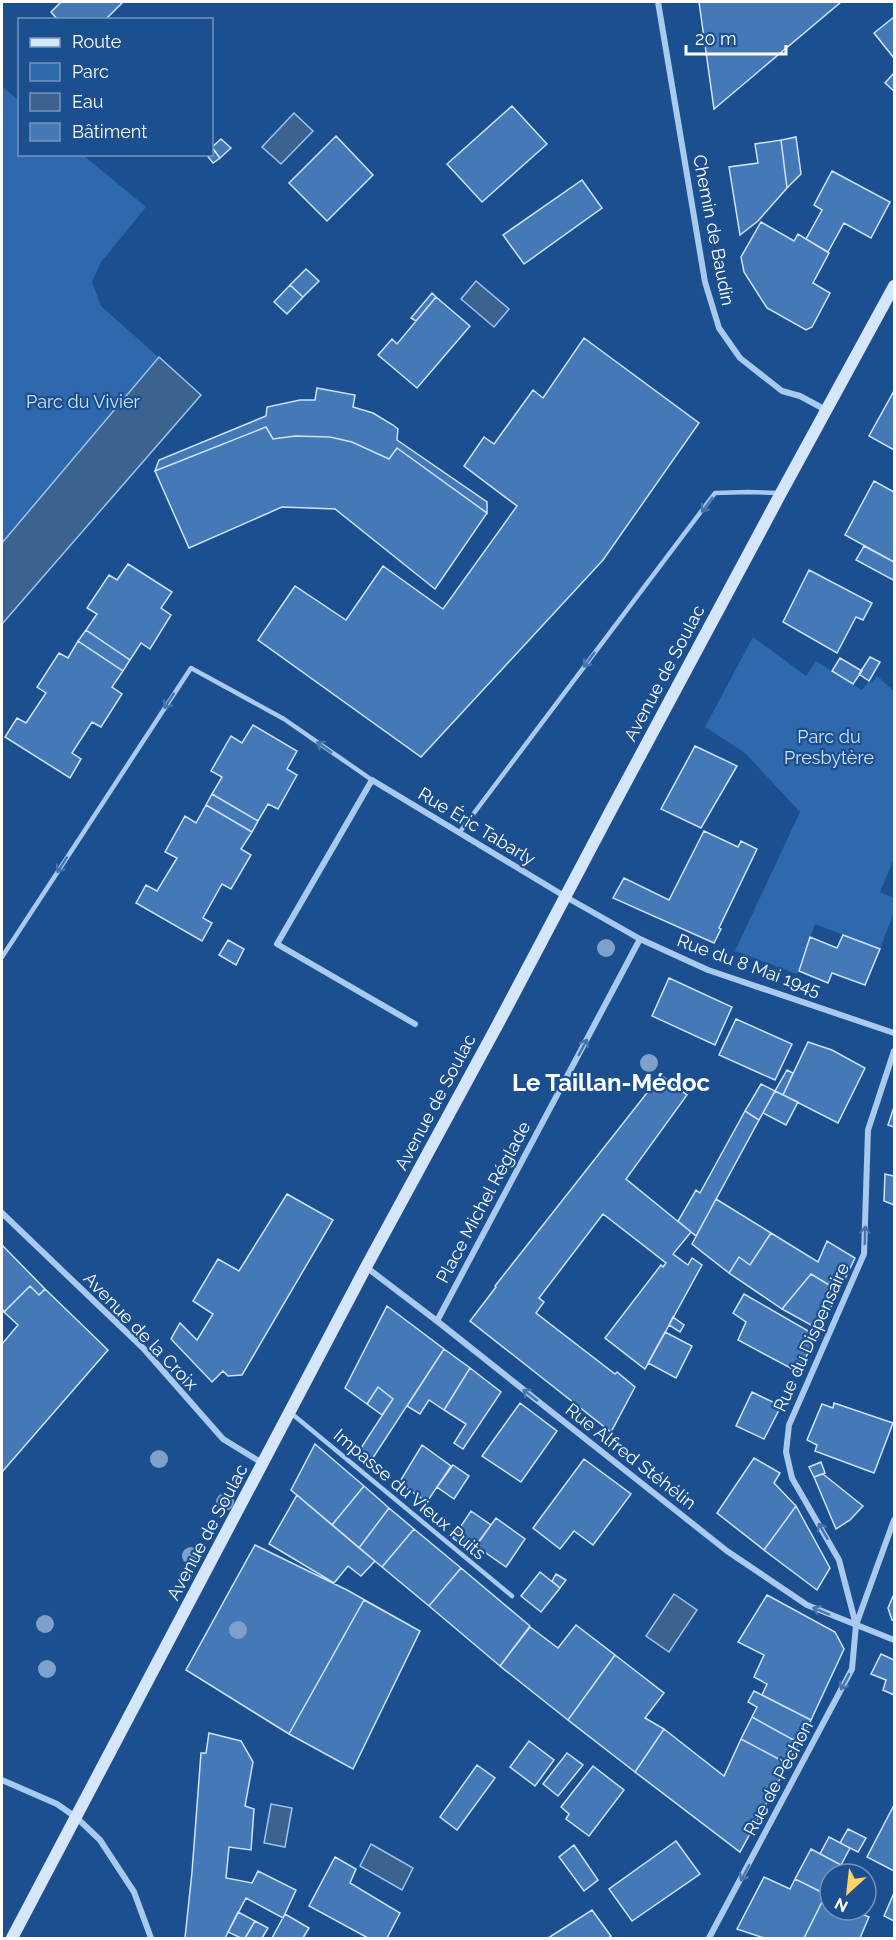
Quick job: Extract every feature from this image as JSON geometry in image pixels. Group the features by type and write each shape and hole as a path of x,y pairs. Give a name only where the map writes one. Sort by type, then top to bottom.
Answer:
{"main road":[{"name":"Avenue de Soulac","path":"12,1938 615,801 894,286"}],"street":[{"name":"Chemin de Baudin","path":"658,2 705,282 719,328 740,358 782,391 800,396 826,410"},
{"name":"Rue Éric Tabarly","path":"372,780 566,897"},
{"path":"372,780 277,944 415,1024"},
{"name":"Rue du 8 Mai 1945","path":"566,897 640,939 708,970 894,1033"},
{"name":"Place Michel Réglade","path":"437,1321 640,939"},
{"name":"Rue du Dispensaire","path":"856,1625 839,1560 792,1478 786,1452 789,1425 864,1254 868,1130 894,1051"},
{"name":"Avenue de la Croix","path":"2,1213 143,1348 223,1439 263,1463"},
{"name":"Rue Alfred Stéhélin","path":"366,1268 437,1321 727,1551 807,1605 894,1640"},
{"path":"856,1625 894,1520"},
{"name":"Rue de Péchon","path":"709,1938 852,1669 856,1625"},
{"path":"2,1780 57,1804 100,1840 134,1892 151,1938"}],"lane":[{"path":"459,833 715,494 781,493"},
{"path":"2,957 191,668 284,719 372,780"},
{"name":"Impasse du Vieux Puits","path":"291,1413 512,1596"}],"green space":[{"name":"Parc du Vivier","path":"3,87 18,100 18,156 84,156 146,207 101,262 92,282 101,306 201,395 2,625"},
{"name":"Parc du Presbytère","path":"753,637 806,676 816,661 862,690 869,681 872,683 877,676 894,691 894,859 880,892 894,898 894,912 880,949 815,924 797,974 735,951 800,812 745,753 705,727"}],"water":[{"path":"294,113 313,131 281,164 262,147"},
{"path":"476,281 509,309 494,327 461,299"},
{"path":"159,357 201,395 2,624 2,543"},
{"path":"674,1594 697,1610 669,1652 646,1636"},
{"path":"271,1804 292,1808 285,1847 264,1843"},
{"path":"371,1844 413,1868 402,1890 360,1866"}],"building":[{"path":"61,2 123,2 107,18 56,18 51,12"},
{"path":"699,2 841,2 714,109"},
{"path":"894,17 894,58 874,33"},
{"path":"894,73 894,91 885,83"},
{"path":"512,106 547,144 482,202 447,164"},
{"path":"336,136 373,175 327,221 289,183"},
{"path":"796,137 801,174 787,188 781,140"},
{"path":"221,139 231,148 220,158 213,146"},
{"path":"781,140 787,188 758,221 740,235 729,167 758,163 755,144"},
{"path":"213,149 220,158 213,163 208,156 213,156"},
{"path":"832,171 890,202 871,238 844,223 828,252 806,239 822,210 814,205"},
{"path":"582,180 602,208 524,264 503,235"},
{"path":"761,222 794,241 798,234 829,253 813,283 830,293 812,327 806,330 767,308 744,272 741,257"},
{"path":"306,269 319,281 303,297 290,285"},
{"path":"290,285 303,297 287,314 274,302"},
{"path":"432,293 436,297 416,321 411,318"},
{"path":"436,297 470,326 417,388 378,355 392,339 397,344"},
{"path":"584,338 699,423 603,560 421,757 258,640 295,586 346,620 383,566 443,609 517,506 464,466 484,437 494,444 533,390 543,398"},
{"path":"317,388 355,395 353,407 373,413 393,425 398,429 397,440 487,502 487,513 397,448 389,459 352,442 330,437 295,436 273,439 266,427 155,471 159,460 266,416 267,407 300,400 315,400"},
{"path":"894,391 894,450 869,436"},
{"path":"266,427 273,439 295,436 330,437 352,442 389,459 397,448 487,513 435,589 335,509 282,507 189,548 155,471"},
{"path":"874,481 894,492 894,562 845,535"},
{"path":"864,546 894,562 893,580 856,560"},
{"path":"128,564 172,592 161,608 171,615 150,649 141,643 130,660 86,630 97,614 87,608 109,575 117,580"},
{"path":"809,570 872,603 863,620 856,617 837,653 783,622"},
{"path":"86,630 130,660 123,671 78,641"},
{"path":"78,641 123,671 112,687 122,694 101,727 92,722 72,753 81,759 70,778 5,737 17,718 26,723 46,693 37,687 59,653 68,658"},
{"path":"870,657 880,662 869,681 859,674"},
{"path":"840,658 862,671 853,684 832,671"},
{"path":"253,725 297,751 287,769 297,775 278,809 268,804 258,821 212,794 222,777 211,771 231,736 242,743"},
{"path":"695,746 737,766 701,828 661,809"},
{"path":"212,794 258,821 252,832 206,805"},
{"path":"206,805 252,832 241,849 251,855 231,889 222,884 203,918 212,923 202,941 136,903 146,885 157,891 177,858 165,852 185,816 196,823"},
{"path":"704,831 738,847 741,841 757,849 714,943 613,898 624,878 669,900"},
{"path":"843,935 880,949 865,985 832,973 828,983 799,971 810,937 837,948"},
{"path":"228,940 244,949 236,965 219,955"},
{"path":"669,978 732,1007 715,1045 652,1016"},
{"path":"736,1019 792,1044 775,1080 719,1055"},
{"path":"808,1042 832,1050 865,1068 838,1123 783,1095"},
{"path":"787,1070 793,1073 783,1095 775,1091"},
{"path":"661,1075 687,1095 626,1179 691,1232 673,1254 688,1265 692,1258 702,1265 645,1369 605,1338 661,1265 663,1267 666,1263 603,1214 539,1298 544,1302 536,1313 635,1387 611,1432 470,1321"},
{"path":"761,1084 775,1091 759,1120 745,1111"},
{"path":"775,1091 798,1102 786,1125 763,1113"},
{"path":"894,1107 894,1127 888,1125"},
{"path":"745,1111 759,1120 696,1236 678,1221 696,1190 700,1193"},
{"path":"885,1174 894,1176 894,1205 884,1201"},
{"path":"287,1194 333,1220 242,1375 228,1376 223,1371 212,1382 171,1339 180,1323 197,1340 213,1314 193,1301 218,1259 239,1271"},
{"path":"716,1199 771,1233 750,1265 739,1257 729,1273 692,1244"},
{"path":"771,1233 818,1262 827,1241 855,1258 839,1291 811,1274 782,1309 729,1273 739,1257 750,1265"},
{"path":"2,1245 45,1289 39,1295 30,1286 4,1312 2,1309"},
{"path":"811,1274 839,1291 820,1330 782,1309"},
{"path":"30,1286 39,1295 45,1289 108,1350 2,1472 2,1344 18,1325 4,1312"},
{"path":"744,1294 817,1336 798,1372 738,1340 746,1322 733,1313"},
{"path":"387,1306 444,1349 369,1464 357,1454 393,1399 378,1387 367,1404 345,1388"},
{"path":"673,1317 684,1325 680,1332 669,1325"},
{"path":"665,1332 692,1346 676,1378 648,1363"},
{"path":"444,1349 470,1368 444,1410 429,1400 420,1414 407,1406"},
{"path":"470,1368 501,1392 463,1449 454,1443 466,1424 444,1410"},
{"path":"378,1387 393,1399 382,1415 367,1404"},
{"path":"752,1392 781,1406 764,1439 736,1426"},
{"path":"520,1403 557,1431 521,1482 482,1456"},
{"path":"834,1403 893,1423 874,1473 815,1451 817,1445 807,1440 822,1404 833,1408"},
{"path":"315,1444 364,1486 332,1525 291,1490"},
{"path":"422,1445 451,1466 427,1502 399,1483"},
{"path":"754,1458 780,1473 774,1483 796,1506 764,1550 717,1513"},
{"path":"584,1459 631,1494 593,1545 574,1531 560,1549 533,1528"},
{"path":"821,1462 825,1473 814,1477 809,1467"},
{"path":"453,1465 469,1476 454,1499 437,1487"},
{"path":"823,1474 863,1506 850,1520 836,1529 814,1477"},
{"path":"364,1486 389,1508 359,1548 332,1525"},
{"path":"297,1495 375,1561 361,1576 348,1566 334,1583 269,1544"},
{"path":"796,1506 830,1568 817,1590 764,1550"},
{"path":"389,1508 414,1529 382,1567 359,1548"},
{"path":"471,1511 491,1525 471,1552 453,1538"},
{"path":"496,1518 525,1539 506,1567 476,1546"},
{"path":"414,1529 461,1568 429,1606 382,1567"},
{"path":"255,1545 347,1590 420,1631 353,1769 289,1734 186,1670"},
{"path":"461,1568 530,1626 500,1666 429,1606"},
{"path":"540,1572 560,1588 541,1612 521,1596"},
{"path":"556,1574 566,1580 560,1588 552,1581"},
{"path":"894,1594 894,1621 888,1608"},
{"path":"767,1595 835,1632 844,1649 811,1720 762,1695 767,1684 754,1677 764,1655 738,1642"},
{"path":"364,1600 420,1631 353,1769 289,1734"},
{"path":"576,1625 615,1655 568,1720 500,1666 530,1627 558,1648"},
{"path":"881,1654 894,1660 894,1695 883,1690 886,1680 871,1674"},
{"path":"615,1655 664,1693 645,1718 664,1729 635,1772 568,1720"},
{"path":"754,1691 811,1720 799,1743 752,1717 757,1707 748,1702"},
{"path":"752,1717 799,1743 788,1764 741,1739"},
{"path":"664,1729 724,1776 741,1739 788,1764 740,1852 635,1772"},
{"path":"209,1733 241,1741 253,1762 245,1806 254,1809 251,1850 229,1847 226,1878 252,1883 258,1871 296,1890 283,1918 246,1898 225,1938 185,1938 201,1753 206,1753"},
{"path":"529,1741 554,1760 535,1786 510,1767"},
{"path":"567,1753 583,1765 558,1796 543,1784"},
{"path":"477,1765 495,1778 457,1830 440,1817"},
{"path":"593,1766 624,1790 589,1836 566,1819 569,1814 561,1807"},
{"path":"894,1805 894,1871 867,1857"},
{"path":"848,1829 866,1838 858,1852 840,1843"},
{"path":"829,1837 850,1848 843,1862 835,1862 820,1854"},
{"path":"676,1841 700,1874 632,1921 609,1889"},
{"path":"574,1845 598,1880 584,1891 559,1857"},
{"path":"811,1849 835,1862 818,1862 818,1890 795,1879"},
{"path":"335,1857 356,1869 350,1883 400,1913 387,1938 368,1938 309,1906"},
{"path":"764,1877 790,1889 795,1879 818,1890 818,1910 804,1938 764,1938 737,1929"},
{"path":"894,1893 894,1921 884,1916"},
{"path":"592,1910 611,1936 608,1938 548,1938"},
{"path":"818,1910 818,1922 867,1922 860,1938 804,1938"},
{"path":"238,1912 255,1921 245,1938 228,1932"},
{"path":"285,1914 309,1928 303,1938 272,1938"},
{"path":"255,1921 268,1928 262,1938 245,1938"}],"district":[{"name":"Le Taillan-Médoc","path":"611,1082"}]}
